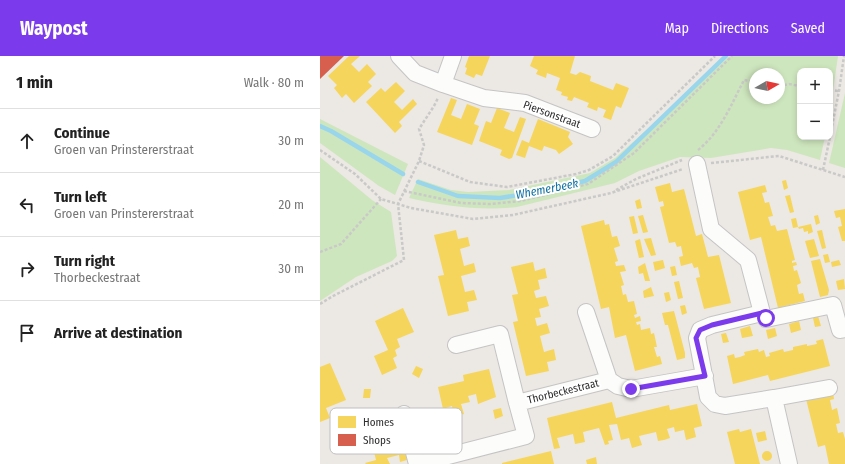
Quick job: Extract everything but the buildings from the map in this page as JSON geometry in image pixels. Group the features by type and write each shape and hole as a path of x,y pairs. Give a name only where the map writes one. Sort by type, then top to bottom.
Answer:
{"street":[{"name":"Piersonstraat","path":"399,56 414,73 443,84 484,98 525,103 592,129"},
{"path":"443,84 453,56"},
{"path":"693,158 711,229 748,260 762,313 766,318 833,305 840,330 845,329"},
{"name":"Thorbeckestraat","path":"586,312 609,380 618,386 631,389 705,376"},
{"path":"762,313 712,325 700,330 696,338 705,376 708,397 715,404 725,406 829,388"},
{"name":"Thorbeckestraat","path":"456,345 500,334 526,436 462,452"},
{"name":"Thorbeckestraat","path":"518,403 609,380"},
{"path":"774,398 789,464"},
{"name":"Thorbeckestraat","path":"414,454 417,464 456,454"}],"path":[{"path":"419,161 470,182 507,187 576,174 589,170 613,156 715,56"},
{"path":"404,191 461,203 490,204 522,201 588,184 634,153 732,56"},
{"path":"833,121 844,56"},
{"path":"320,150 355,174 381,199 398,204 473,219 513,215 611,193 693,158 719,126 744,80 749,81"},
{"path":"320,304 404,260 398,204 419,161 424,145 419,129 434,106 443,84"},
{"path":"785,85 797,85"},
{"path":"833,90 839,91"},
{"path":"823,170 829,140"},
{"path":"611,193 636,179 693,158 728,162 779,156 845,177"},
{"path":"320,252 341,244 381,199"}],"green space":[{"path":"730,56 838,56 833,91 833,68 797,68 797,140 824,140 820,160 787,150 771,148 711,158 680,157 639,171 615,183 517,207 463,207 409,198 418,179 451,190 468,192 509,190 590,173 615,158"},
{"path":"845,93 845,168 829,163"},
{"path":"320,119 408,164 395,195 379,186 320,143"},
{"path":"320,157 372,200 391,212 397,256 392,261 356,277 320,301"}],"waterway":[{"name":"Whemerbeek","path":"418,182 458,196 500,198 537,192 585,181 616,162 726,56"},
{"name":"Whemerbeek","path":"320,126 403,174"}],"route":[{"path":"631,389 705,376 696,338 700,330 712,325 762,313 766,318"}]}
